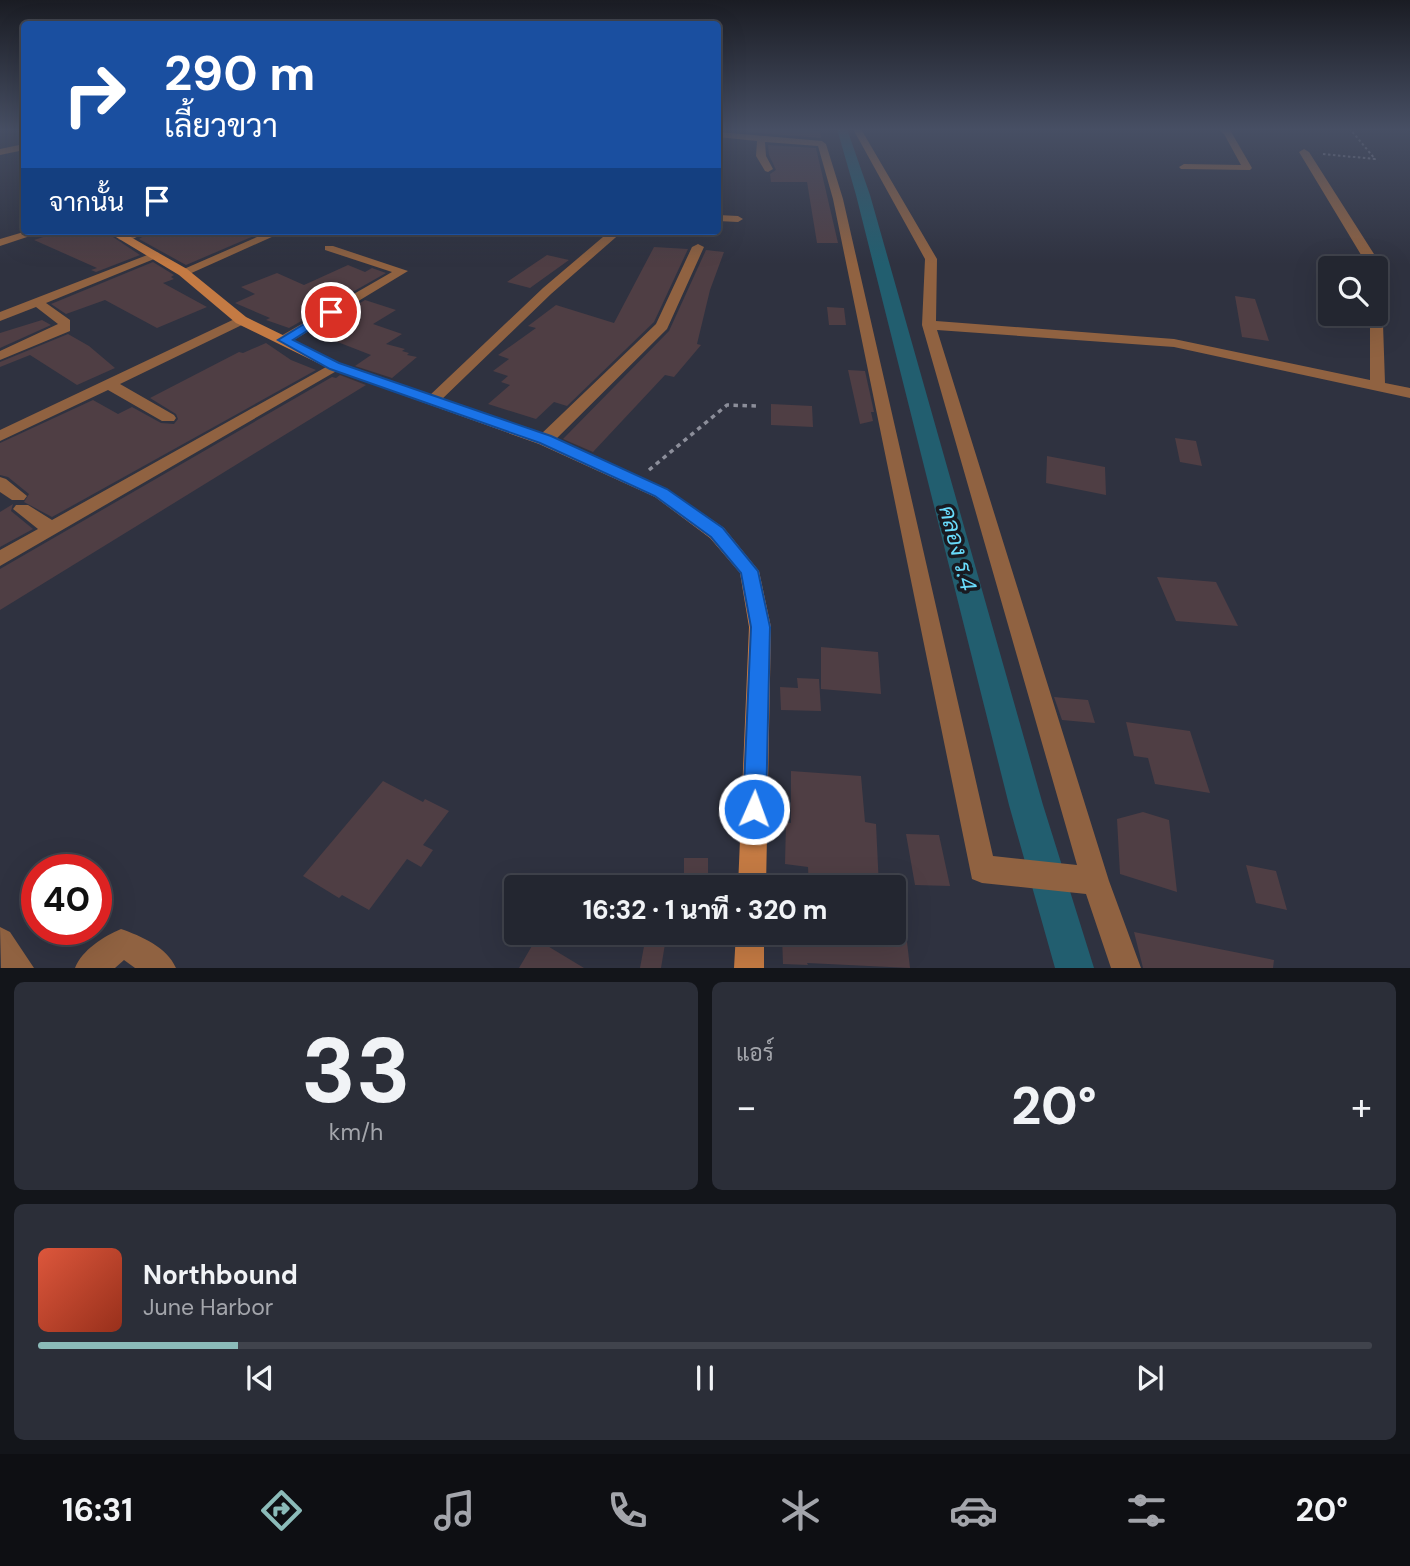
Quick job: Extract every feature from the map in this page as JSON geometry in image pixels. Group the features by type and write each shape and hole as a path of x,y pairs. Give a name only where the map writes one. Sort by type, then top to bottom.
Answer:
{"street":[{"path":"831,174 982,869 1095,881"},
{"path":"883,174 932,259 929,326 1095,881 1126,968"},
{"path":"1318,174 1375,265 1378,386"},
{"path":"721,218 738,219"},
{"path":"0,243 26,235"},
{"path":"118,235 183,272 241,320 335,366 545,440 661,493 717,533 749,571 760,627 752,875"},
{"path":"434,399 547,290 612,235"},
{"path":"183,272 268,236"},
{"path":"545,440 662,326 698,247"},
{"path":"284,340 402,271 329,248"},
{"path":"0,317 155,255"},
{"path":"0,356 65,328 65,323 38,303"},
{"path":"0,436 241,320"},
{"path":"929,326 1174,343 1410,393"},
{"path":"0,559 335,366"},
{"path":"110,385 168,418"},
{"path":"0,483 52,529"},
{"path":"0,942 19,968"},
{"path":"90,968 121,944 134,948 161,968"},
{"path":"749,968 750,945"}],"path":[{"path":"635,481 727,405 756,406"}],"building":[{"path":"770,174 822,174 838,243 817,243 807,182 771,182"},
{"path":"50,235 110,235 140,255 96,272 91,270 97,268 34,240"},
{"path":"146,235 256,235 186,265 139,239"},
{"path":"654,247 688,249 654,322 567,406 554,402 536,419 488,404 510,385 501,382 508,376 493,371 509,359 498,355 536,328 528,326 556,305 614,323"},
{"path":"706,250 724,252 710,290 697,344 701,345 674,377 665,375 593,452 563,439 669,331"},
{"path":"547,255 569,260 530,288 507,282"},
{"path":"153,262 174,275 171,277 174,279 163,283 207,307 157,328 105,300 66,314 51,304"},
{"path":"348,265 365,272 372,268 386,273 289,328 266,320 270,318 235,303 255,294 241,287 277,273 304,285"},
{"path":"1235,296 1255,299 1269,341 1242,337"},
{"path":"365,300 396,310 373,324 402,334 386,344 405,349 402,351 409,353 407,355 417,357 392,378 355,366 371,355 312,332"},
{"path":"827,307 844,308 846,325 829,325"},
{"path":"42,320 51,325 0,348 0,333"},
{"path":"68,334 89,346 115,368 77,385 30,355 0,367 0,362"},
{"path":"266,343 291,360 316,370 52,517 24,502 29,494 8,477 0,475 0,443 93,400 118,414 132,407 161,423 174,424 178,419 176,414 150,398 239,352 243,353"},
{"path":"848,370 865,371 874,412 871,412 873,421 860,424"},
{"path":"340,375 366,385 0,610 0,569 332,377"},
{"path":"771,404 812,406 813,427 771,425"},
{"path":"1175,438 1196,441 1202,466 1180,462"},
{"path":"1047,456 1105,467 1106,495 1046,483"},
{"path":"13,504 11,511 33,529 0,547 0,512"},
{"path":"1157,577 1216,582 1238,626 1176,621"},
{"path":"821,647 878,652 881,694 821,689"},
{"path":"797,678 819,679 821,711 781,710 780,687 798,688"},
{"path":"1054,697 1088,700 1095,723 1062,720"},
{"path":"1126,722 1190,731 1210,793 1155,784 1148,758 1134,756"},
{"path":"791,771 861,776 865,822 876,824 878,875 808,875 808,867 785,864 786,822 791,823"},
{"path":"383,781 423,802 425,799 449,811 423,845 433,850 421,867 407,859 369,910 342,895 339,898 303,876"},
{"path":"1143,812 1169,820 1177,892 1120,874 1117,819"},
{"path":"906,834 939,835 950,886 915,885"},
{"path":"684,858 708,858 708,875 684,875"},
{"path":"1246,865 1276,871 1287,910 1256,903"},
{"path":"1134,932 1274,960 1273,968 1143,968"},
{"path":"906,933 910,968 807,963 808,965 783,964 782,945 906,945"},
{"path":"532,945 546,945 584,968 519,968"},
{"path":"644,945 665,945 661,968 640,968"}],"waterway":[{"name":"คลอง ร.4","path":"856,174 1026,805 1075,968"}],"route":[{"path":"331,312 284,340 335,366 545,440 661,493 717,533 749,571 760,627 754,809"}]}
